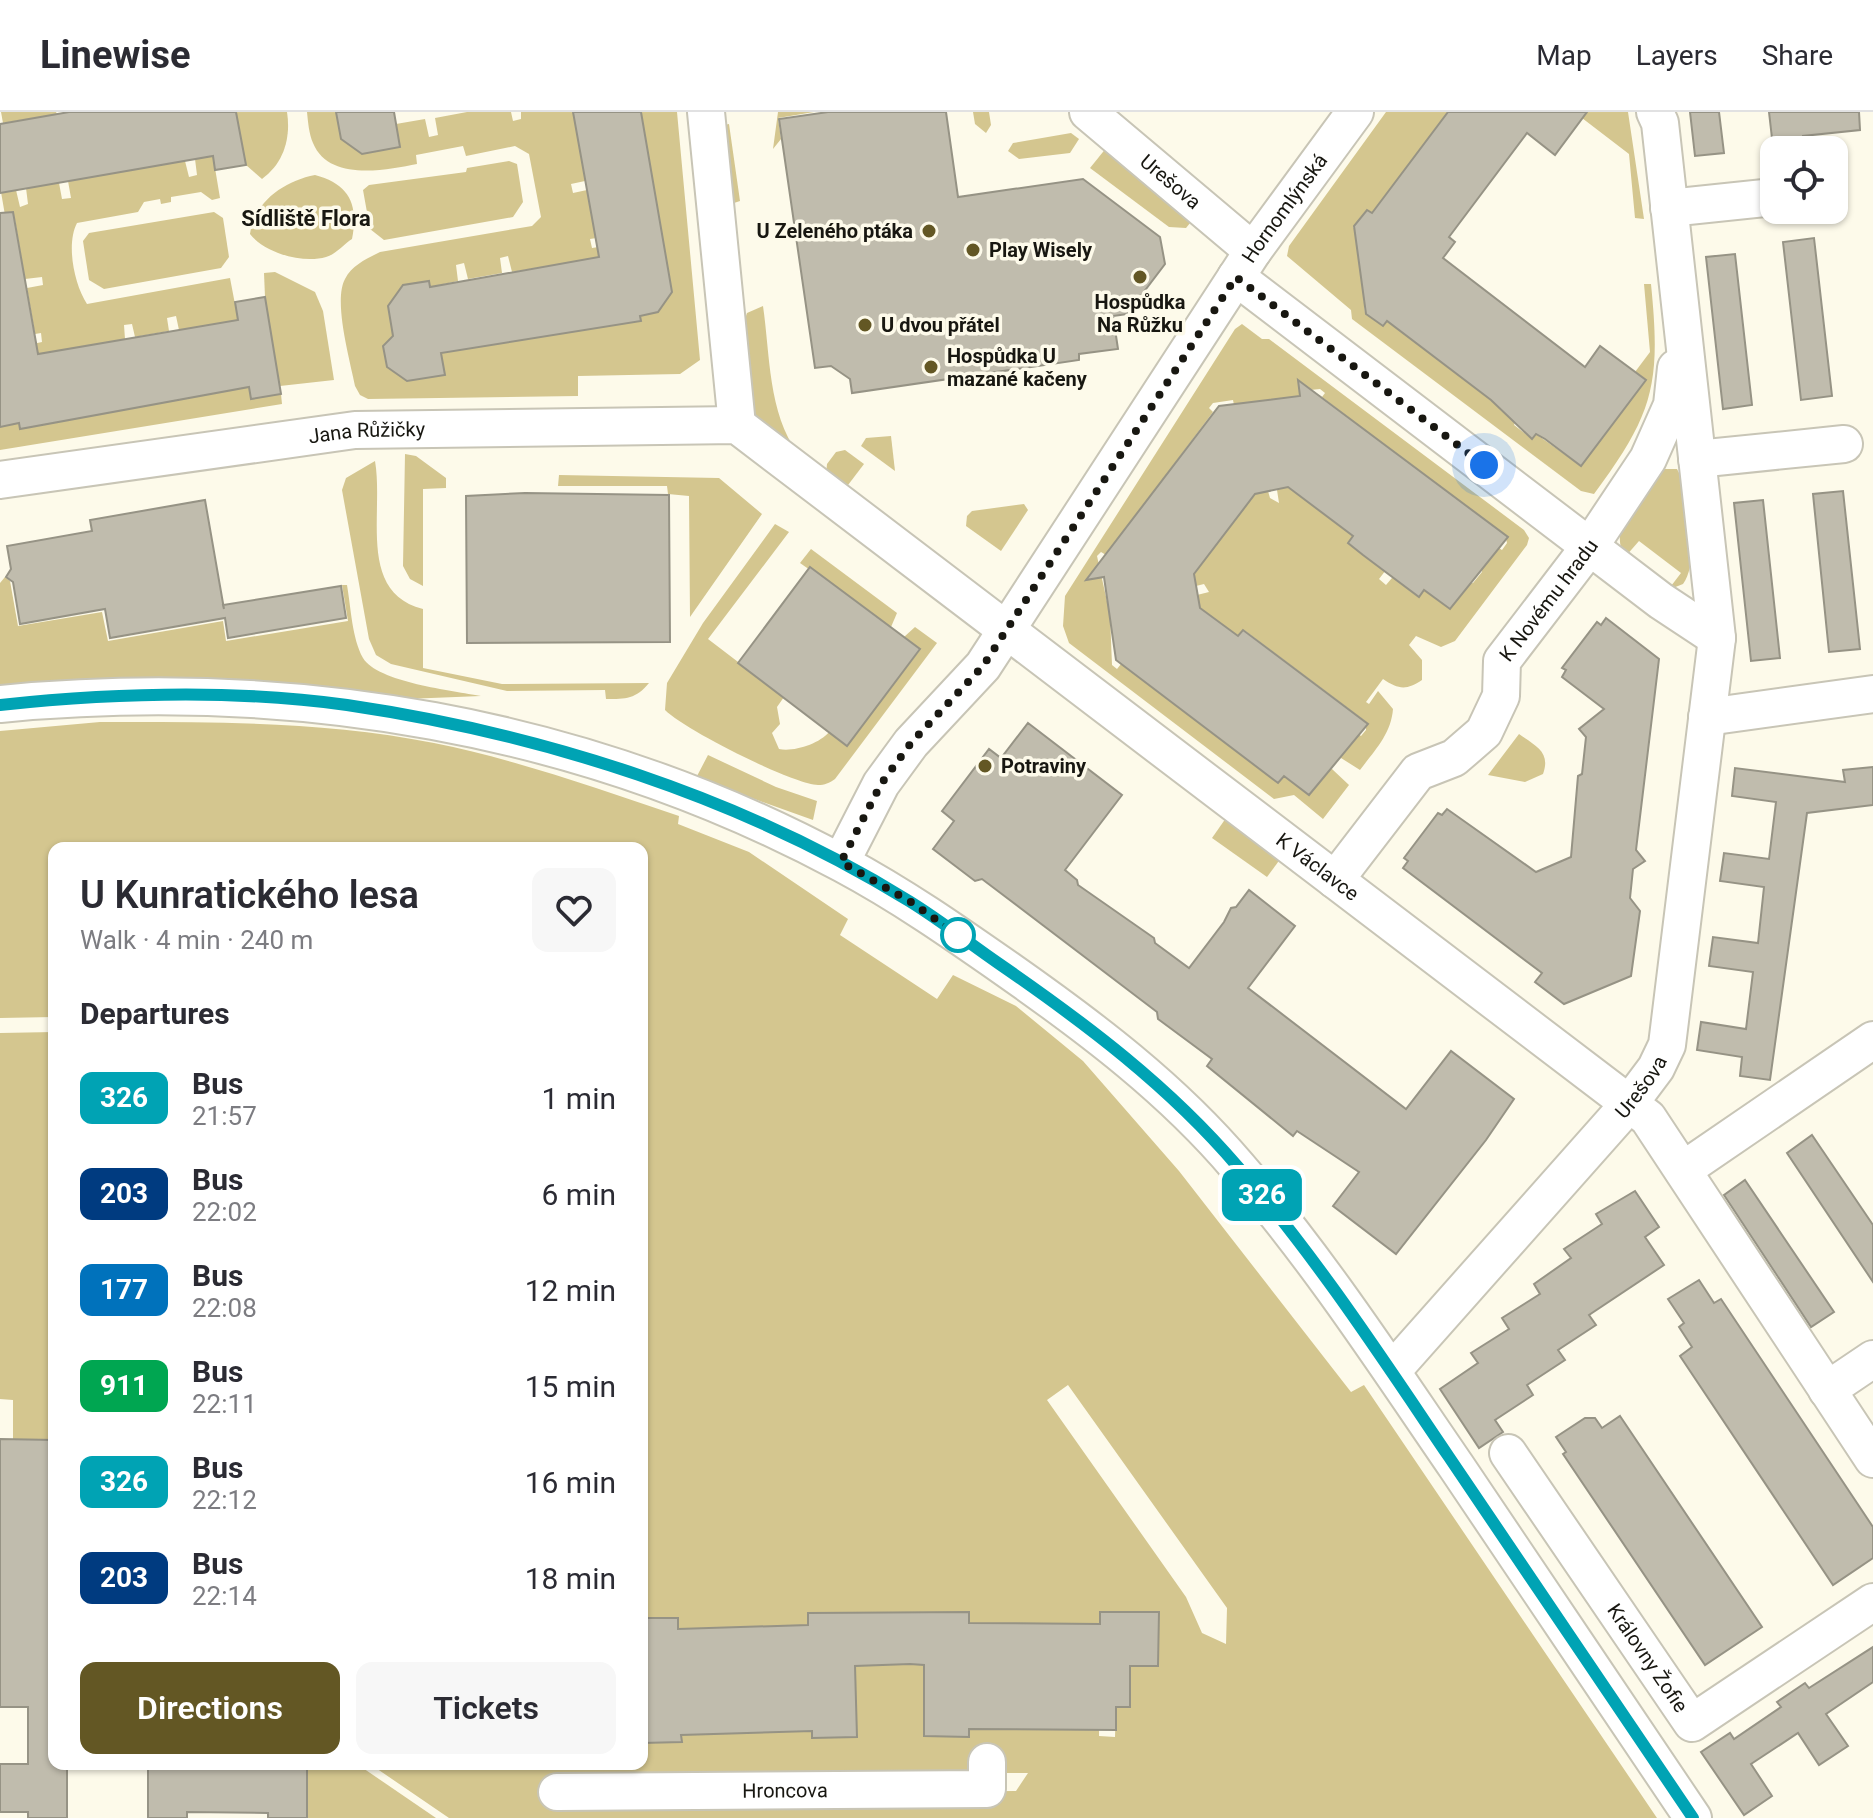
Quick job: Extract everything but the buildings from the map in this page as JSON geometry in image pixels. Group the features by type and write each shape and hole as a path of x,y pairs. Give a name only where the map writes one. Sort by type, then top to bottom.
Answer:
{"street":[{"path":"706,112 737,425 1007,630"},
{"name":"Urešova","path":"1088,112 1245,264 1590,546 1688,620 1717,638 1667,1045 1656,1068 1629,1104 1392,1371"},
{"name":"Hornomlýnská","path":"841,862 869,803 911,743 983,666 1245,264 1355,112"},
{"path":"1655,112 1669,208 1717,638"},
{"path":"1669,208 1760,198"},
{"name":"K Novému hradu","path":"1335,880 1418,772 1454,758 1484,732 1501,696 1502,661 1590,546 1648,459 1672,405 1681,321"},
{"name":"Jana Růžičky","path":"0,480 355,430 737,425"},
{"path":"1697,459 1844,444"},
{"name":"K Václavce","path":"1007,630 1629,1104"},
{"path":"1707,717 1873,694"},
{"path":"0,704 199,695 344,705 465,727 581,758 668,787 770,828 841,862 911,902 1079,1017 1145,1073 1235,1162 1295,1236 1392,1371 1693,1818"},
{"path":"1683,1170 1873,1040"},
{"path":"1629,1104 1648,1118 1873,1459"},
{"path":"1827,1390 1873,1359"},
{"name":"Královny Žofie","path":"1508,1453 1692,1723 1873,1602"},
{"name":"Hroncova","path":"557,1792 766,1805 987,1789 987,1762"}],"shaded area":[{"path":"1,112 56,112 57,114 3,123"},
{"path":"236,112 287,112 287,140 281,158 262,179 246,165"},
{"path":"307,112 343,112 396,124 425,119 429,137 438,135 435,118 467,112 511,112 513,121 521,119 521,112 582,112 585,181 571,184 573,193 587,190 595,236 603,237 590,239 592,248 605,246 600,257 512,272 508,256 500,258 502,273 468,279 464,263 456,265 458,281 430,287 428,281 403,285 394,339 383,347 387,367 408,381 445,375 441,353 640,321 640,316 658,312 672,291 641,112 677,112 700,360 680,374 578,376 578,396 368,399 360,395 346,347 341,301 345,279 352,270 380,252 532,226 541,217 529,154 515,146 466,156 463,146 416,155 417,164 375,170 345,168 332,164 321,155 312,139"},
{"path":"778,112 814,112 778,118 781,139 773,149"},
{"path":"973,112 989,112 991,125 986,133 975,124"},
{"path":"1386,112 1448,112 1374,215 1367,210 1353,227 1357,232 1365,313 1383,326 1388,319 1516,420 1514,425 1532,439 1536,434 1581,466 1645,380 1635,372 1650,352 1644,284 1651,284 1655,348 1649,396 1630,441 1594,494 1581,491 1352,319 1351,310 1287,256 1289,246"},
{"path":"1587,112 1628,112 1644,219 1635,218 1629,154 1582,118"},
{"path":"729,124 740,201 722,207 719,126"},
{"path":"1071,133 1079,139 1070,153 1019,159 1008,151 1013,143"},
{"path":"1107,147 1195,217 1186,228 1169,227 1090,168"},
{"path":"213,156 220,198 212,200 201,192 171,197 171,202 161,204 160,199 144,202 138,212 77,223 72,242 73,264 78,286 87,304 230,278 238,320 179,330 176,316 167,318 169,331 135,337 132,324 124,325 125,339 37,354 28,345 42,342 41,333 35,334 27,288 43,285 42,277 25,279 15,220 6,221 1,192 16,190 20,207 28,204 26,188 59,183 62,199 71,198 68,181 185,161 189,177 197,175 195,159"},
{"path":"509,161 517,164 523,202 513,217 384,240 370,229 363,190 369,185 466,172 467,168"},
{"path":"315,175 336,184 349,197 354,216 352,239 329,256 317,259 285,255 257,241 250,234 257,212 264,203 292,182"},
{"path":"214,212 223,218 229,257 221,268 104,289 89,280 83,241 89,233"},
{"path":"275,272 315,292 323,311 334,380 280,386 265,297 264,273"},
{"path":"763,306 776,402 788,437 798,453 763,425 750,398 745,367 745,323 747,313"},
{"path":"1242,324 1262,339 1269,339 1524,530 1529,538 1527,545 1455,641 1441,647 1416,636 1409,645 1422,660 1422,680 1403,687 1383,679 1366,702 1369,704 1378,691 1393,709 1386,734 1360,770 1341,758 1340,750 1357,733 1361,736 1366,730 1365,721 1244,630 1237,636 1192,602 1197,595 1209,592 1204,584 1196,586 1189,581 1261,486 1268,491 1270,498 1279,503 1277,490 1282,482 1353,536 1348,543 1372,561 1389,566 1379,579 1386,585 1397,572 1395,579 1418,597 1425,590 1449,608 1465,584 1473,583 1482,572 1480,564 1497,547 1502,550 1507,543 1505,535 1384,444 1356,434 1361,427 1322,397 1325,393 1320,389 1300,391 1300,396 1234,405 1233,400 1213,403 1209,408 1213,412 1106,555 1101,552 1097,556 1110,615 1112,665 1117,669 1121,664 1278,783 1284,776 1309,795 1325,770 1332,769 1349,785 1323,819 1294,795 1274,799 1069,643 1063,626 1065,596 1235,329"},
{"path":"249,387 251,399 281,394 282,404 0,450 0,426 19,423 21,429"},
{"path":"891,436 895,471 861,446 866,438"},
{"path":"845,450 864,464 845,489 826,475 827,464 836,452"},
{"path":"405,454 416,456 446,478 446,488 423,489 423,586 410,579 403,566"},
{"path":"375,461 381,568 389,586 402,600 423,609 423,668 502,684 649,683 635,695 619,699 606,699 605,690 507,691 391,664 376,655 369,639 342,490 346,478"},
{"path":"1664,469 1677,469 1686,494 1692,527 1688,573 1683,584 1668,590 1681,573 1639,541 1625,557 1620,545 1620,533 1630,510"},
{"path":"559,475 719,478 762,514 690,617 689,496 668,494 667,486 558,486"},
{"path":"1024,504 1028,510 1001,551 966,526 967,516 972,511"},
{"path":"775,524 789,532 708,639 784,697 777,707 780,724 772,733 779,749 806,746 829,732 847,745 920,650 904,637 915,627 937,643 835,779 823,785 804,782 763,766 693,730 665,710 667,683 703,623"},
{"path":"811,549 897,613 891,627 800,563"},
{"path":"5,577 10,581 18,626 102,612 108,641 223,621 226,641 348,621 342,585 347,585 356,641 363,658 371,666 417,684 481,696 406,699 270,682 102,680 0,689 0,583"},
{"path":"100,722 268,724 351,730 434,743 496,758 679,816 678,824 749,852 848,919 840,935 937,999 953,975 1016,1006 1083,1061 1179,1171 1351,1392 1364,1385 1657,1818 449,1818 379,1770 648,1770 648,1743 682,1742 679,1671 810,1667 812,1738 856,1737 840,1666 868,1665 867,1612 808,1613 808,1625 678,1629 677,1618 648,1618 648,842 48,842 48,1017 0,1018 0,731","holes":["1068,1385 1227,1608 1226,1644 1202,1633 1186,1597 1047,1400","910,1612 969,1612 969,1623 1100,1624 1100,1612 1159,1613 1158,1666 1130,1666 1130,1707 1116,1707 1115,1737 1099,1736 1100,1666 1057,1666 1056,1730 1012,1729 969,1665 910,1665","663,1772 1028,1773 1016,1791 651,1794"]},
{"path":"1519,734 1543,755 1543,774 1525,782 1488,775"},
{"path":"708,755 776,787 817,801 813,820 696,778"},
{"path":"1226,818 1281,858 1267,877 1212,838"},
{"path":"48,1032 48,1440 13,1439 13,1400 0,1399 0,1033"},
{"path":"307,1770 366,1770 436,1818 307,1818"}],"bus line":[{"name":"326","path":"0,705 109,697 199,695 266,698 344,705 465,727 581,758 693,796 841,862 911,902 1079,1017 1145,1073 1235,1162 1353,1314 1693,1818"}],"place":[{"name":"U Zeleného ptáka","path":"929,231"},
{"name":"Play Wisely","path":"973,250"},
{"name":"Hospůdka Na Růžku","path":"1140,277"},
{"name":"U dvou přátel","path":"865,325"},
{"name":"Hospůdka U mazané kačeny","path":"931,367"},
{"name":"Potraviny","path":"985,766"}],"district":[{"name":"Sídliště Flora","path":"306,218"}],"route":[{"path":"958,935 911,902 841,862 881,784 911,743 983,666 1236,277 1484,465"}]}
